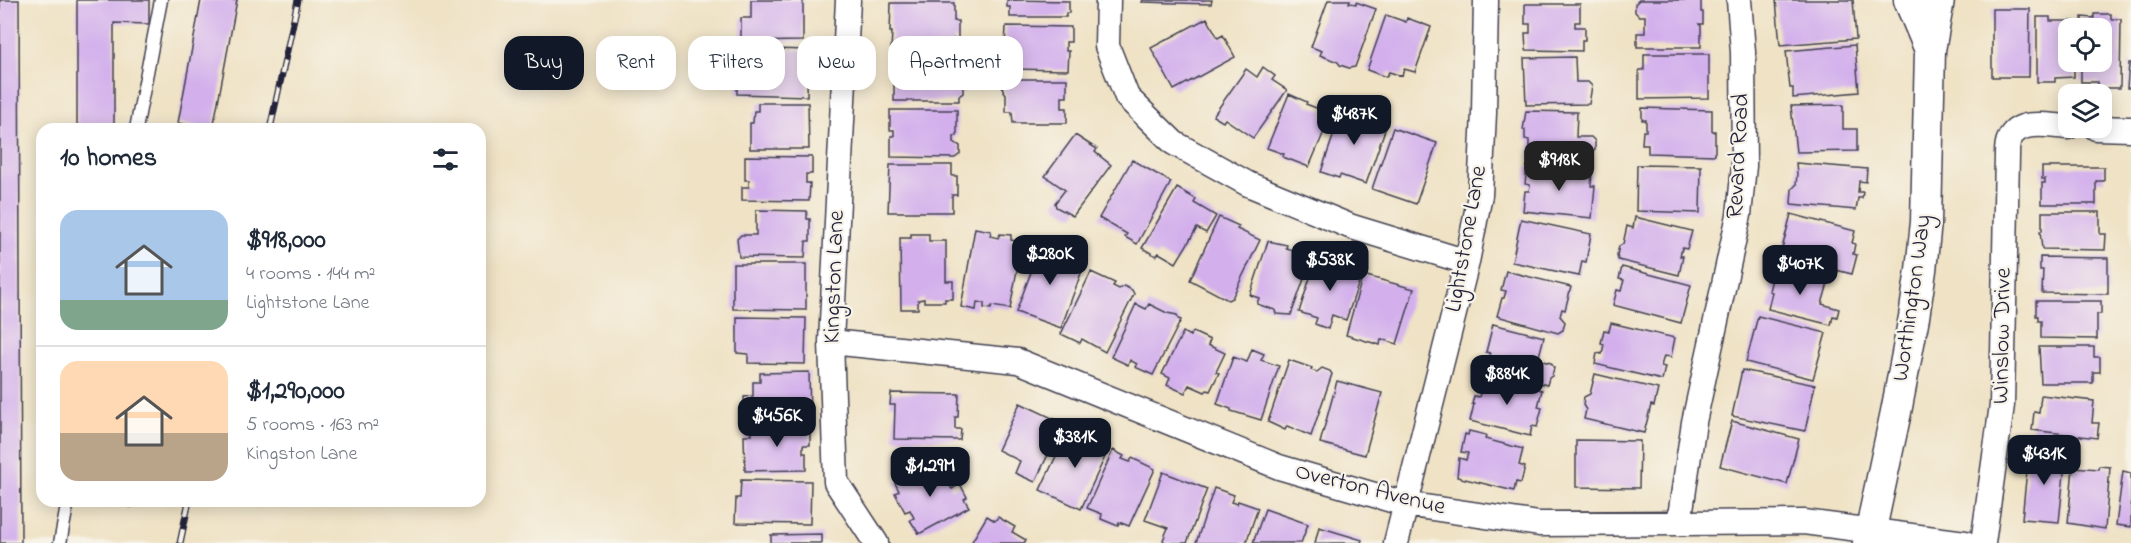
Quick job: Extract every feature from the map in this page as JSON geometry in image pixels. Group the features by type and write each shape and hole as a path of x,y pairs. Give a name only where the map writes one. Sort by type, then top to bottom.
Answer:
{"street":[{"name":"Kingston Lane","path":"848,0 831,342 836,482 876,543"},
{"path":"1108,0 1107,46 1127,97 1174,143 1248,184 1352,227 1467,262"},
{"name":"Lightstone Lane","path":"1396,543 1467,262 1480,195 1486,0"},
{"name":"Revard Road","path":"1679,523 1694,422 1739,215 1744,155 1743,52 1739,0"},
{"path":"1909,0 1930,50"},
{"name":"Worthington Way","path":"1869,536 1900,391 1921,270 1926,222 1930,50 1939,0"},
{"name":"Winslow Drive","path":"1983,543 2002,405 2009,140 2016,131 2033,124 2058,126"},
{"path":"2112,128 2131,129"},
{"name":"Overton Avenue","path":"831,342 1018,361 1279,467 1405,504 1539,524 1804,522 1869,536 1965,543"}],"lane":[{"path":"137,123 161,0"},
{"path":"60,543 67,507"}],"building":[{"path":"0,0 19,0 21,543 0,543"},
{"path":"77,0 149,0 149,24 114,23 114,123 77,123"},
{"path":"201,0 237,0 214,123 178,123"},
{"path":"751,0 803,0 803,36 797,36 797,41 785,41 785,36 741,36 741,18 751,18"},
{"path":"1007,0 1069,1 1069,13 1066,13 1066,17 1010,17"},
{"path":"1143,0 1212,0 1211,4 1142,2"},
{"path":"1328,0 1350,0 1349,3 1356,4 1356,2 1376,9 1355,67 1340,65 1320,55 1322,51 1311,47"},
{"path":"1639,0 1701,0 1703,24 1699,24 1701,26 1701,47 1637,47 1637,33 1645,33 1645,16 1639,16 1635,12 1635,4"},
{"path":"1776,0 1853,0 1856,39 1780,45"},
{"path":"891,3 954,3 954,21 958,21 958,36 892,36 892,32 890,32"},
{"path":"1525,4 1580,4 1580,22 1575,22 1575,27 1585,27 1582,51 1526,50 1525,33 1530,33 1530,24 1525,24"},
{"path":"1992,9 2030,9 2029,77 1992,77"},
{"path":"2094,14 2111,14 2111,18 2094,18"},
{"path":"1386,15 1406,22 1407,18 1431,27 1415,72 1404,69 1402,76 1389,72 1386,77 1367,70"},
{"path":"2037,17 2050,17 2050,21 2058,21 2058,72 2074,72 2074,77 2055,78 2055,82 2037,82"},
{"path":"1207,18 1218,38 1223,35 1235,57 1174,90 1151,48"},
{"path":"2112,19 2121,19 2120,88 2112,88 2112,84 2081,82 2081,72 2112,72"},
{"path":"1006,26 1071,27 1071,42 1066,42 1066,51 1069,51 1068,70 1023,69 1023,36 1006,36"},
{"path":"1855,45 1859,92 1793,98 1786,51"},
{"path":"785,49 797,50 797,90 807,90 807,96 737,94 737,90 785,90"},
{"path":"1644,54 1709,54 1709,98 1639,99 1639,70 1644,70"},
{"path":"1575,57 1576,82 1588,82 1592,86 1589,104 1526,105 1524,58"},
{"path":"2129,63 2131,63 2131,88 2127,88"},
{"path":"1263,67 1275,76 1272,80 1287,90 1253,138 1225,119 1223,122 1213,116 1246,69 1257,77"},
{"path":"1023,79 1067,79 1067,97 1062,97 1062,108 1067,108 1067,123 1013,123 1012,112 1006,112 1006,94 1003,90 1023,90"},
{"path":"894,90 963,90 959,101 894,101"},
{"path":"1289,94 1324,111 1322,117 1329,120 1309,167 1267,148"},
{"path":"758,103 808,103 809,149 750,149 750,123 753,123 754,111 758,111"},
{"path":"1843,105 1843,129 1857,129 1857,151 1796,152 1791,106"},
{"path":"1343,107 1373,118 1377,116 1385,119 1387,124 1366,184 1340,175 1339,178 1321,172"},
{"path":"1642,108 1712,110 1715,155 1648,153 1648,144 1642,144 1643,131 1646,131 1646,120 1642,120"},
{"path":"890,110 957,110 957,136 954,136 954,142 960,146 960,154 955,158 891,157 891,136 894,136 894,130 890,130"},
{"path":"1526,111 1577,112 1576,137 1591,137 1595,141 1592,159 1529,158 1529,140 1525,139 1525,130 1523,130"},
{"path":"1393,128 1437,143 1416,204 1372,189"},
{"path":"1075,135 1097,149 1095,152 1111,165 1073,216 1056,207 1055,203 1065,190 1045,176"},
{"path":"745,156 812,157 812,174 806,174 806,183 810,183 809,201 742,200 742,187 749,187 749,180 745,180"},
{"path":"1132,160 1171,182 1137,244 1125,237 1127,234 1099,218"},
{"path":"1796,163 1867,169 1866,182 1859,181 1858,192 1863,192 1862,198 1858,198 1856,210 1791,204 1792,189 1796,185"},
{"path":"890,165 952,165 952,176 957,176 957,195 952,195 952,212 888,212"},
{"path":"1637,165 1701,166 1700,213 1636,211"},
{"path":"1527,166 1592,173 1591,186 1595,186 1592,218 1523,211 1525,191 1529,191 1530,185 1525,184"},
{"path":"2042,167 2104,167 2104,181 2096,181 2096,204 2042,204 2042,183 2045,183 2045,179 2042,179"},
{"path":"1177,188 1196,199 1194,203 1216,216 1206,233 1197,228 1176,263 1159,253 1156,256 1142,248"},
{"path":"756,210 807,211 807,219 810,219 810,241 806,241 805,258 739,257 737,239 741,235 756,235"},
{"path":"2042,212 2100,212 2100,234 2106,234 2105,250 2042,249 2040,231 2042,231"},
{"path":"1791,214 1855,231 1852,243 1855,244 1853,254 1857,255 1852,274 1780,256"},
{"path":"1219,217 1239,226 1237,229 1260,240 1232,298 1228,300 1190,280"},
{"path":"1635,217 1692,231 1687,249 1682,248 1680,256 1683,256 1679,275 1618,260 1619,246 1623,244 1627,226 1633,228"},
{"path":"1521,219 1591,234 1586,262 1582,261 1579,276 1512,262"},
{"path":"975,228 991,231 990,236 998,238 1000,234 1011,235 1011,240 1022,242 1010,309 992,306 991,309 984,308 984,303 977,302 976,310 961,307"},
{"path":"911,234 929,234 929,241 946,241 946,281 953,281 953,299 945,299 945,302 918,300 918,309 901,309 900,238 911,238"},
{"path":"1268,241 1287,245 1286,248 1312,257 1291,315 1276,314 1275,310 1257,304 1259,298 1250,295"},
{"path":"1042,243 1072,255 1070,259 1084,265 1061,328 1016,312"},
{"path":"1317,256 1362,273 1346,320 1332,315 1328,329 1315,324 1317,318 1299,312"},
{"path":"2040,257 2108,258 2108,294 2042,293 2043,270 2040,270"},
{"path":"733,264 806,264 806,310 733,309"},
{"path":"1775,266 1829,280 1822,304 1839,309 1837,317 1833,316 1831,325 1768,309 1772,292 1769,291"},
{"path":"1622,267 1691,285 1681,323 1613,305 1617,290 1621,291 1624,280 1619,279"},
{"path":"1506,271 1571,287 1565,310 1562,309 1560,316 1565,322 1563,330 1558,333 1497,316 1506,291 1501,290"},
{"path":"1091,272 1115,283 1113,286 1119,289 1124,286 1132,290 1134,294 1105,352 1082,339 1080,343 1061,334"},
{"path":"1363,275 1414,289 1397,344 1381,339 1380,345 1346,335"},
{"path":"2036,301 2101,301 2101,314 2097,314 2097,339 2041,338 2041,321 2038,321 2038,316 2036,316"},
{"path":"1136,304 1146,309 1149,304 1177,315 1181,320 1153,375 1135,367 1137,364 1130,360 1128,365 1111,357"},
{"path":"1758,316 1826,333 1813,379 1746,362"},
{"path":"737,317 806,318 805,364 748,363 748,354 737,353"},
{"path":"1611,323 1675,338 1671,357 1664,356 1661,366 1665,367 1662,380 1595,364 1597,353 1602,354 1604,344 1601,343 1604,330 1609,331"},
{"path":"1493,324 1544,337 1538,360 1551,363 1554,368 1547,385 1486,369 1490,353 1486,352"},
{"path":"1183,332 1190,336 1193,332 1210,340 1208,345 1225,353 1210,391 1205,392 1189,385 1185,393 1167,385 1170,378 1162,374"},
{"path":"2039,347 2094,347 2094,357 2100,357 2100,372 2093,372 2093,383 2041,383"},
{"path":"1252,349 1264,354 1261,360 1279,366 1261,420 1217,404 1233,357 1247,362"},
{"path":"1289,360 1317,372 1322,368 1332,374 1311,436 1287,426 1285,430 1268,422"},
{"path":"1742,370 1815,385 1805,431 1732,416"},
{"path":"809,372 810,417 745,418 744,397 753,396 753,382 760,382 760,373"},
{"path":"1595,374 1658,389 1654,406 1651,405 1644,433 1584,419 1586,410 1583,405 1584,397 1590,394"},
{"path":"1481,375 1542,390 1538,407 1542,408 1537,427 1532,426 1530,436 1470,421 1474,396 1479,397 1481,390 1477,389"},
{"path":"1337,381 1382,393 1365,455 1320,443"},
{"path":"891,393 959,394 955,429 961,429 960,440 894,439 895,405 890,405"},
{"path":"2041,395 2094,401 2092,423 2099,423 2097,438 2032,430 2034,412 2039,413"},
{"path":"1020,403 1063,423 1035,482 1015,473 1020,461 998,450"},
{"path":"1732,421 1799,439 1787,484 1720,466"},
{"path":"810,425 810,445 803,445 803,453 806,453 806,470 745,471 744,435 752,435 752,426"},
{"path":"1087,430 1095,434 1093,438 1110,446 1081,509 1040,490 1067,433 1082,440"},
{"path":"1469,431 1486,435 1485,439 1523,449 1519,465 1525,467 1521,483 1516,482 1514,491 1457,477 1459,458 1466,460 1468,453 1461,452 1465,434 1468,435"},
{"path":"1576,440 1640,441 1639,488 1576,487"},
{"path":"1113,450 1124,456 1122,459 1130,462 1132,458 1155,469 1129,526 1119,522 1118,526 1101,519 1102,514 1087,508"},
{"path":"2029,450 2066,454 2059,522 2022,519"},
{"path":"2099,466 2110,467 2105,529 2068,523 2073,467 2098,469"},
{"path":"944,467 953,484 950,486 952,489 960,484 969,507 919,534 910,520 914,518 910,510 905,512 895,493 899,491 895,483 922,468 927,476"},
{"path":"2123,471 2131,473 2131,527 2116,525"},
{"path":"1163,472 1207,489 1187,543 1165,543 1163,540 1168,528 1145,520"},
{"path":"741,480 811,481 810,524 735,523 736,498 740,498"},
{"path":"1214,488 1234,495 1231,502 1237,504 1238,501 1258,508 1246,543 1196,543"},
{"path":"1265,509 1308,524 1301,543 1253,543"},
{"path":"987,516 995,521 998,517 1015,527 1012,532 1026,540 1024,543 971,543"},
{"path":"1319,527 1362,540 1361,543 1315,543"},
{"path":"822,534 822,543 771,543 771,535"}],"railway":[{"path":"271,123 298,0"},
{"path":"180,543 188,507"}]}
